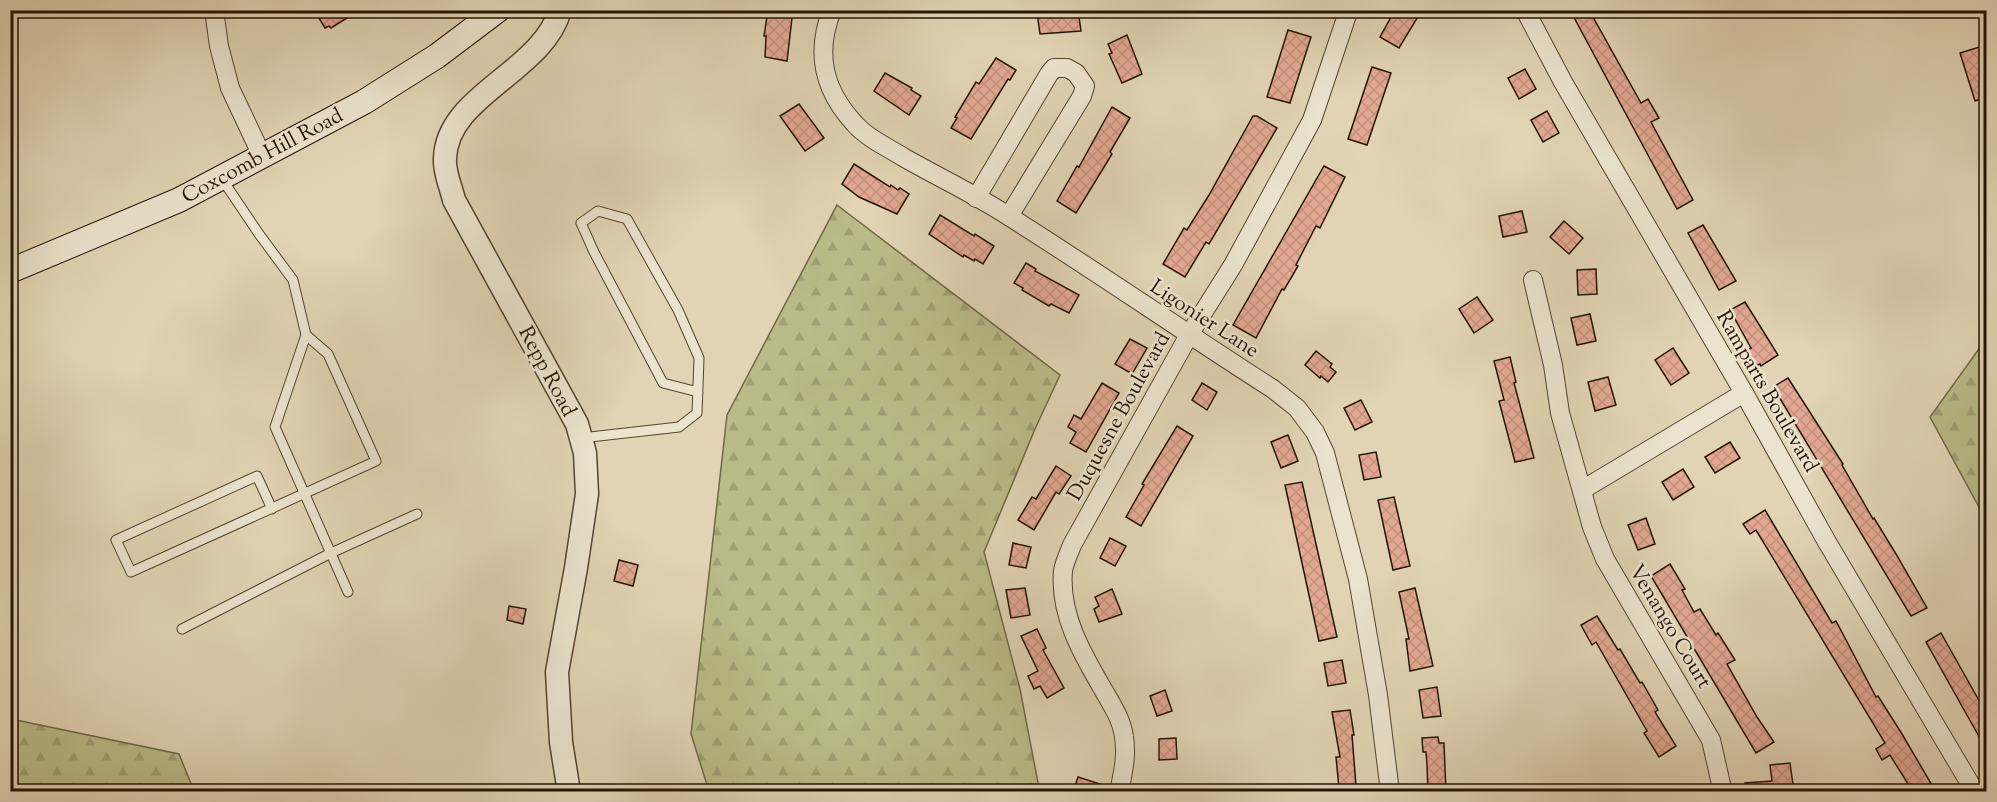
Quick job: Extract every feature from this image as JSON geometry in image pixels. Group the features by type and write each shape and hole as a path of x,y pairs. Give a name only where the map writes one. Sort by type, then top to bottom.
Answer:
{"main road":[{"name":"Coxcomb Hill Road","path":"10,271 179,200 364,102 437,56 498,10"}],"street":[{"path":"214,10 219,46 230,88 262,156"},
{"name":"Repp Road","path":"561,10 544,44 466,111 447,142 445,162 454,200 577,424 585,453 587,494 557,672 561,742 568,792"},
{"name":"Ligonier Lane","path":"832,10 824,30 822,54 827,79 843,109 855,125 878,142 1009,216 1273,389 1297,408 1315,432 1324,453 1358,579 1378,695 1390,792"},
{"name":"Ramparts Boulevard","path":"1525,10 1563,82 1744,393 1827,542 1975,792"},
{"name":"Duquesne Boulevard","path":"1119,792 1126,760 1124,735 1119,717 1094,674 1065,610 1063,569 1072,545 1189,335 1233,265 1312,120 1346,12"},
{"path":"976,198 1049,74 1054,68 1067,68 1082,79 1085,86 1082,96 1009,216"},
{"name":"Venango Court","path":"1533,280 1553,365 1560,413 1592,527 1605,559 1711,740 1721,784"},
{"path":"1582,490 1744,393"}],"lane":[{"path":"221,177 293,280 306,335 275,427 348,592"},
{"path":"580,438 679,427 698,413 699,358 678,310 627,219 598,211 581,223 663,383 698,392"},
{"path":"272,509 257,476 116,540 131,572 272,509 304,494 376,462 328,354 306,335"},
{"path":"182,629 331,553 417,514"}],"green space":[{"path":"837,205 1060,375 984,552 1020,689 1038,791 709,791 691,734 727,415"},
{"path":"1986,339 1986,520 1930,417"},
{"path":"11,719 179,754 194,791 11,791"}],"building":[{"path":"314,10 360,10 331,28 329,26 325,28"},
{"path":"768,10 791,10 787,61 765,57 766,36 764,36"},
{"path":"1078,10 1081,31 1040,34 1037,12"},
{"path":"1395,10 1422,10 1399,48 1380,37"},
{"path":"1570,10 1589,10 1641,103 1648,99 1659,118 1651,122 1693,200 1677,209"},
{"path":"1288,30 1311,37 1290,103 1267,97"},
{"path":"1127,35 1142,74 1122,83 1109,54 1112,53 1108,44"},
{"path":"1986,45 1986,97 1975,101 1960,53"},
{"path":"996,58 1016,70 971,139 951,128 976,82 979,84"},
{"path":"1372,67 1391,73 1367,145 1348,139"},
{"path":"1525,69 1536,89 1519,99 1508,78"},
{"path":"885,73 912,88 911,90 921,96 909,115 874,91"},
{"path":"799,104 824,138 805,151 780,116"},
{"path":"1112,107 1130,118 1110,152 1112,154 1076,213 1057,201 1077,166 1079,167"},
{"path":"1547,111 1559,133 1543,142 1531,120"},
{"path":"1253,116 1277,128 1209,244 1206,242 1185,277 1163,264 1184,228 1187,230 1209,195"},
{"path":"854,164 890,187 891,185 898,190 900,188 909,194 897,214 859,197 842,184"},
{"path":"1324,166 1345,177 1320,228 1316,226 1296,265 1298,266 1284,290 1282,289 1256,338 1233,325"},
{"path":"1522,211 1527,232 1503,237 1499,216"},
{"path":"940,215 994,246 983,264 964,255 963,257 929,234"},
{"path":"1564,221 1583,238 1569,254 1550,237"},
{"path":"1703,225 1736,281 1719,290 1688,233"},
{"path":"1026,263 1036,269 1035,271 1079,295 1069,313 1051,304 1049,306 1014,283"},
{"path":"1596,269 1597,294 1578,295 1577,270"},
{"path":"1477,297 1493,320 1474,333 1459,309"},
{"path":"1745,302 1778,355 1761,366 1760,364 1756,366 1746,350 1751,348 1730,310"},
{"path":"1590,314 1596,341 1577,345 1571,318"},
{"path":"1130,339 1147,348 1132,374 1115,364"},
{"path":"1673,348 1689,373 1671,385 1655,360"},
{"path":"1316,351 1332,364 1330,367 1336,372 1328,382 1305,365"},
{"path":"1510,357 1516,382 1514,383 1534,458 1515,462 1499,401 1504,400 1494,361"},
{"path":"1608,377 1616,405 1595,411 1588,382"},
{"path":"1788,378 1843,464 1927,608 1911,616 1773,387"},
{"path":"1102,383 1119,393 1086,452 1070,443 1076,432 1068,427 1074,415 1081,419"},
{"path":"1202,383 1217,392 1207,410 1192,400"},
{"path":"1361,400 1372,422 1355,430 1344,408"},
{"path":"1177,426 1193,436 1141,526 1126,517 1144,485 1142,484"},
{"path":"1288,435 1298,461 1281,468 1271,442"},
{"path":"1730,442 1740,458 1715,473 1705,457"},
{"path":"1376,452 1381,477 1364,480 1359,455"},
{"path":"1056,466 1071,476 1059,494 1056,492 1034,530 1018,520 1032,497 1036,499"},
{"path":"1683,469 1694,487 1673,500 1662,482"},
{"path":"1302,482 1337,637 1319,641 1285,485"},
{"path":"1394,497 1410,566 1393,570 1378,500"},
{"path":"1765,510 1832,623 1836,621 1876,697 1878,696 1902,734 1936,792 1913,792 1890,755 1882,760 1876,749 1885,743 1756,530 1750,534 1743,524"},
{"path":"1646,518 1655,544 1638,550 1628,525"},
{"path":"1110,538 1126,546 1115,566 1100,558"},
{"path":"1013,543 1031,547 1026,568 1009,565"},
{"path":"619,560 638,565 633,586 614,581"},
{"path":"1670,564 1685,589 1682,590 1694,612 1700,609 1735,660 1727,664 1774,742 1756,753 1651,576"},
{"path":"1025,588 1030,615 1011,618 1006,590"},
{"path":"1415,588 1433,666 1410,671 1406,639 1409,639 1399,592"},
{"path":"1112,589 1122,614 1099,622 1094,609 1099,606 1095,597"},
{"path":"509,606 526,609 523,624 507,620"},
{"path":"1597,616 1640,683 1642,682 1658,710 1655,712 1676,746 1659,757 1644,733 1647,731 1596,642 1592,645 1581,625"},
{"path":"1037,629 1046,648 1043,650 1064,688 1047,698 1040,686 1034,689 1028,676 1038,671 1021,636"},
{"path":"1941,633 1986,713 1986,749 1926,642"},
{"path":"1342,660 1346,683 1328,686 1324,663"},
{"path":"1437,687 1441,716 1423,718 1419,690"},
{"path":"1165,690 1172,711 1157,716 1150,696"},
{"path":"1350,710 1354,735 1352,735 1356,786 1339,788 1336,757 1340,757 1332,712"},
{"path":"1438,737 1439,743 1444,743 1446,792 1428,792 1426,752 1423,752 1422,738"},
{"path":"1176,738 1177,759 1159,760 1159,739"},
{"path":"1790,763 1794,792 1746,792 1745,783 1772,781 1770,765"},
{"path":"1078,777 1109,787 1108,792 1073,792"}]}
